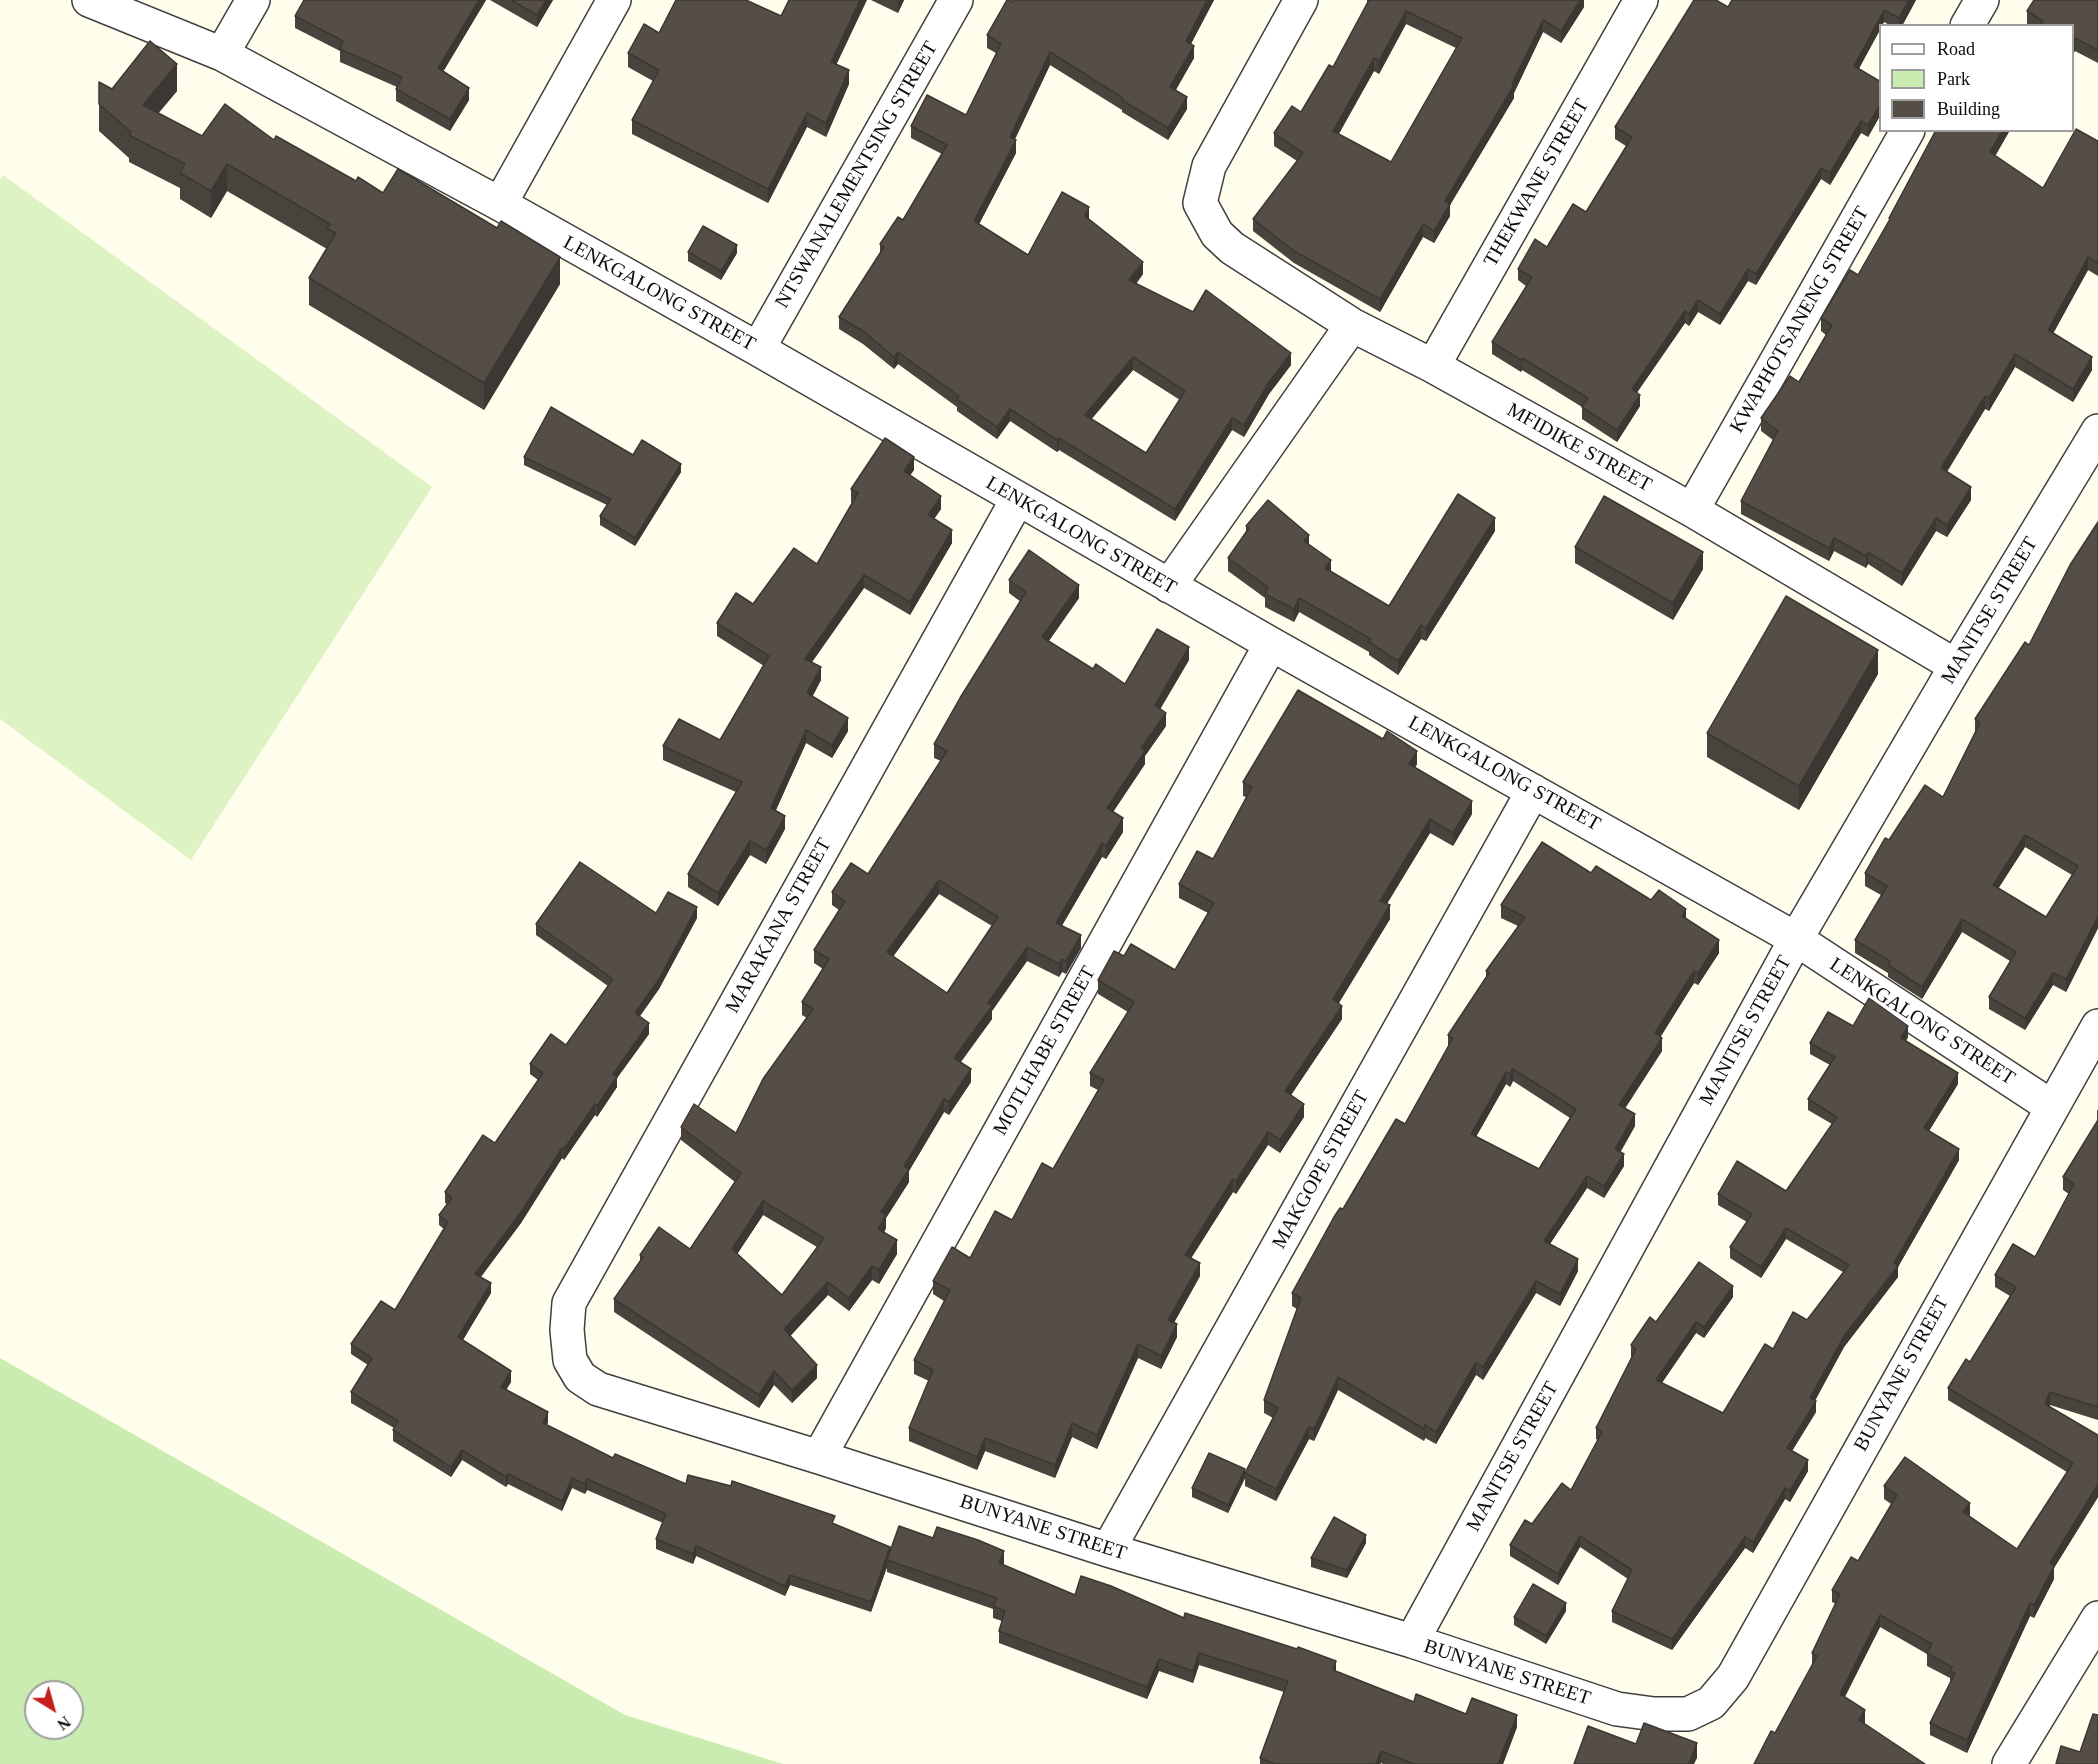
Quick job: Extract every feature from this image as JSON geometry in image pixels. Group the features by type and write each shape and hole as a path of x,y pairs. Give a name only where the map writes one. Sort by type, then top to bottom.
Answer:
{"street":[{"name":"LENKGALONG STREET","path":"89,0 222,54 500,204 758,349 1017,500 1796,939 2052,1107"},
{"path":"222,54 252,0"},
{"path":"500,204 614,0"},
{"name":"NTSWANALEMENTSING STREET","path":"758,349 956,0"},
{"name":"MFIDIKE STREET","path":"1301,0 1209,166 1200,203 1217,234 1232,249 1352,325 1433,366 1692,510 1956,666"},
{"name":"THEKWANE STREET","path":"1433,366 1641,0"},
{"path":"1968,24 1982,0"},
{"name":"KWAPHOTSANENG STREET","path":"1692,510 1907,132"},
{"path":"1169,586 1352,325"},
{"name":"MANITSE STREET","path":"1412,1641 1796,939 1956,666 2098,431"},
{"name":"MARAKANA STREET","path":"570,1360 567,1330 569,1303 1017,500"},
{"name":"MOTLHABE STREET","path":"819,1457 1271,644"},
{"name":"MAKGOPE STREET","path":"1108,1550 1533,790"},
{"name":"BUNYANE STREET","path":"570,1360 580,1377 598,1389 1108,1550 1412,1641 1617,1709 1654,1714 1688,1714 1710,1703 1733,1677 2098,1026"},
{"path":"2009,1764 2098,1618"}],"green space":[{"path":"3,175 432,487 191,860 0,719 0,180"},
{"path":"0,1358 625,1715 783,1764 0,1764"}],"building":[{"path":"304,0 479,0 438,68 469,88 450,119 396,89 402,77 340,49 343,41 295,16"},
{"path":"511,0 546,0 537,15"},
{"path":"676,0 746,0 781,16 789,0 860,0 831,62 849,70 826,123 807,113 768,189 632,120 659,70 628,53 644,24 659,33"},
{"path":"1007,0 1013,2 1014,0 1207,0 1186,41 1194,46 1170,87 1187,97 1168,128 1050,52 1010,137 1016,140 974,221 1028,255 1062,192 1089,207 1085,216 1143,262 1129,280 1193,312 1206,290 1291,353 1269,382 1244,425 1232,418 1175,509 1059,438 1057,440 1010,409 997,427 957,399 959,396 898,352 894,357 863,331 839,317 884,247 880,244 898,217 903,220 947,145 911,126 927,95 966,115 1001,44 987,35","holes":["1133,357 1185,391 1146,453 1085,415"]},
{"path":"1369,0 1580,0 1561,31 1543,20 1512,84 1514,85 1445,201 1450,204 1434,231 1423,224 1380,299 1294,251 1253,219 1303,153 1274,133 1292,106 1301,112 1329,65 1333,67","holes":["1406,11 1462,38 1391,162 1333,131 1374,58 1379,61"]},
{"path":"1694,0 1716,0 1728,7 1732,0 1909,0 1899,18 1884,10 1854,66 1879,81 1879,106 1868,125 1861,121 1830,173 1821,168 1756,274 1748,269 1720,314 1698,300 1689,314 1685,311 1632,389 1640,395 1617,430 1582,407 1588,398 1492,342 1532,277 1518,269 1535,239 1547,247 1573,204 1586,212 1632,137 1615,127"},
{"path":"2034,0 2098,0 2098,50 2074,40 2074,24 2041,24 2043,21 2027,11"},
{"path":"150,41 177,64 143,105 202,136 225,104 274,140 276,136 356,181 358,177 383,193 398,169 497,228 501,221 560,257 484,383 309,278 336,233 327,229 330,224 227,164 211,191 180,173 185,164 129,135 131,132 99,104 99,82 112,89"},
{"path":"2076,129 2098,141 2098,263 2088,257 2048,330 2092,357 2073,389 2015,354 1989,398 1985,396 1941,468 1971,487 1947,525 1936,518 1902,573 1868,552 1866,556 1834,538 1829,548 1741,501 1778,431 1761,418 1790,376 1799,382 1832,325 1821,318 1850,270 1858,275 1935,132 2002,132 1990,152 2043,188"},
{"path":"703,226 737,245 721,271 688,252"},
{"path":"551,407 633,455 642,440 681,464 635,538 600,516 611,499 524,457"},
{"path":"885,438 914,457 904,471 941,496 928,515 952,530 910,602 864,575 805,659 821,667 807,693 848,718 832,745 806,730 771,808 785,816 766,850 750,841 718,893 688,874 742,782 663,746 679,719 720,740 769,656 717,623 736,593 753,604 794,548 817,564 858,493 851,489"},
{"path":"1458,494 1495,518 1426,628 1421,625 1398,661 1369,642 1371,639 1299,598 1294,609 1265,594 1268,587 1228,558 1249,528 1246,526 1268,500 1309,535 1304,541 1331,560 1325,568 1389,606"},
{"path":"1604,496 1703,552 1673,603 1575,547"},
{"path":"2098,522 2098,916 2066,979 2053,973 2025,1018 1989,997 2016,952 1962,919 1922,987 1888,965 1890,961 1855,940 1887,886 1865,873 1885,838 1889,840 1925,785 1943,797 1980,723 1975,719 2025,642 2029,645 2070,565","holes":["2025,835 2078,866 2046,917 1993,885"]},
{"path":"1029,550 1079,585 1042,637 1093,669 1096,664 1125,684 1157,629 1189,647 1155,705 1166,713 1141,748 1145,751 1107,808 1123,818 1106,846 1102,843 1056,923 1081,935 1066,961 1062,959 1059,964 1027,947 988,1003 992,1006 954,1058 971,1069 949,1102 944,1099 904,1166 909,1169 881,1212 886,1215 878,1229 897,1240 879,1270 872,1266 849,1298 828,1282 784,1329 817,1365 792,1390 774,1371 759,1395 614,1299 643,1257 640,1255 659,1227 690,1249 741,1173 681,1127 694,1104 736,1133 763,1079 813,1009 802,1002 829,959 814,950 845,901 832,892 851,863 868,874 947,751 934,744 1026,592 1009,580","holes":["939,880 998,917 947,993 887,952","763,1201 824,1238 782,1295 732,1249"]},
{"path":"1786,596 1878,650 1799,786 1707,733"},
{"path":"1298,690 1383,739 1387,731 1417,751 1409,764 1472,801 1453,833 1430,819 1380,901 1390,905 1333,999 1342,1006 1285,1091 1304,1104 1280,1140 1268,1132 1236,1181 1233,1179 1185,1255 1200,1263 1168,1320 1177,1324 1161,1356 1138,1344 1097,1435 1072,1423 1055,1465 985,1438 977,1457 909,1428 933,1370 914,1360 950,1290 933,1281 952,1247 970,1258 995,1211 1012,1220 1042,1163 1053,1169 1104,1080 1090,1073 1134,1002 1098,980 1114,951 1124,956 1131,944 1175,970 1214,903 1179,884 1197,851 1213,859 1252,787 1243,782"},
{"path":"1542,842 1591,873 1596,866 1651,900 1659,890 1686,909 1682,916 1719,940 1698,973 1694,971 1655,1033 1662,1038 1619,1105 1635,1114 1615,1149 1624,1154 1604,1186 1587,1176 1544,1241 1578,1259 1560,1294 1536,1281 1483,1367 1476,1362 1436,1432 1425,1425 1424,1429 1338,1377 1314,1429 1309,1427 1276,1489 1245,1473 1278,1408 1264,1400 1301,1298 1292,1293 1334,1217 1340,1208 1343,1209 1396,1119 1405,1124 1453,1038 1448,1035 1489,973 1486,971 1525,917 1501,905","holes":["1513,1069 1576,1109 1539,1169 1471,1134 1506,1072 1510,1074"]},
{"path":"580,862 656,913 668,892 697,907 659,979 635,1013 649,1023 613,1074 617,1077 564,1149 562,1148 521,1212 475,1274 491,1283 458,1337 511,1371 501,1387 548,1412 543,1423 613,1458 615,1454 686,1484 688,1475 731,1486 732,1481 835,1516 832,1523 890,1547 871,1602 790,1575 785,1586 696,1546 693,1554 656,1539 666,1514 587,1479 585,1484 572,1478 562,1501 508,1474 506,1477 462,1450 451,1467 393,1430 398,1421 351,1392 372,1358 351,1344 381,1301 395,1310 448,1222 439,1215 452,1198 445,1192 483,1135 495,1143 543,1073 530,1064 551,1034 566,1045 613,979 536,924"},
{"path":"1869,998 1908,1026 1901,1038 1958,1073 1924,1128 1959,1149 1894,1263 1898,1266 1844,1336 1810,1398 1816,1401 1787,1448 1808,1460 1790,1491 1785,1488 1753,1542 1745,1537 1672,1639 1612,1611 1632,1570 1580,1536 1558,1574 1510,1545 1525,1520 1532,1524 1562,1483 1571,1490 1602,1432 1596,1428 1636,1349 1631,1345 1650,1317 1656,1322 1699,1262 1733,1286 1704,1327 1696,1322 1656,1380 1723,1413 1765,1344 1773,1349 1793,1312 1807,1320 1849,1265 1786,1228 1761,1267 1730,1247 1752,1214 1718,1194 1737,1161 1786,1191 1837,1117 1808,1099 1835,1057 1810,1043 1828,1012 1853,1026"},
{"path":"2098,1120 2098,1407 2050,1392 2045,1404 2098,1435 2098,1484 2050,1563 2054,1566 2034,1605 2030,1603 1967,1740 1930,1723 1955,1673 1950,1671 1952,1667 1927,1653 1932,1644 1880,1615 1840,1694 1865,1710 1859,1720 1925,1764 1754,1764 1771,1731 1775,1733 1817,1656 1812,1653 1840,1594 1832,1590 1851,1557 1858,1561 1897,1495 1884,1486 1905,1457 1970,1503 1963,1512 2017,1549 2073,1463 1948,1388 1966,1359 1970,1362 2016,1287 1995,1275 2013,1244 2035,1257 2074,1184 2063,1177"},
{"path":"1209,1453 1245,1469 1228,1505 1192,1488"},
{"path":"1334,1517 1366,1535 1347,1570 1311,1558"},
{"path":"899,1526 933,1538 937,1527 978,1540 1004,1551 999,1563 1075,1595 1081,1576 1111,1586 1184,1618 1185,1613 1297,1649 1298,1647 1336,1661 1333,1670 1414,1702 1416,1694 1466,1714 1472,1698 1517,1715 1498,1764 1414,1764 1381,1751 1376,1764 1275,1764 1260,1758 1288,1681 1199,1653 1193,1671 1159,1659 1147,1687 999,1631 1005,1611 993,1606 997,1598 887,1560"},
{"path":"1533,1584 1566,1603 1546,1636 1514,1617"},
{"path":"2093,1714 2098,1715 2098,1764 2056,1764 2061,1746 2080,1752"},
{"path":"1644,1723 1697,1743 1689,1764 1574,1764 1588,1726 1636,1744"}]}
